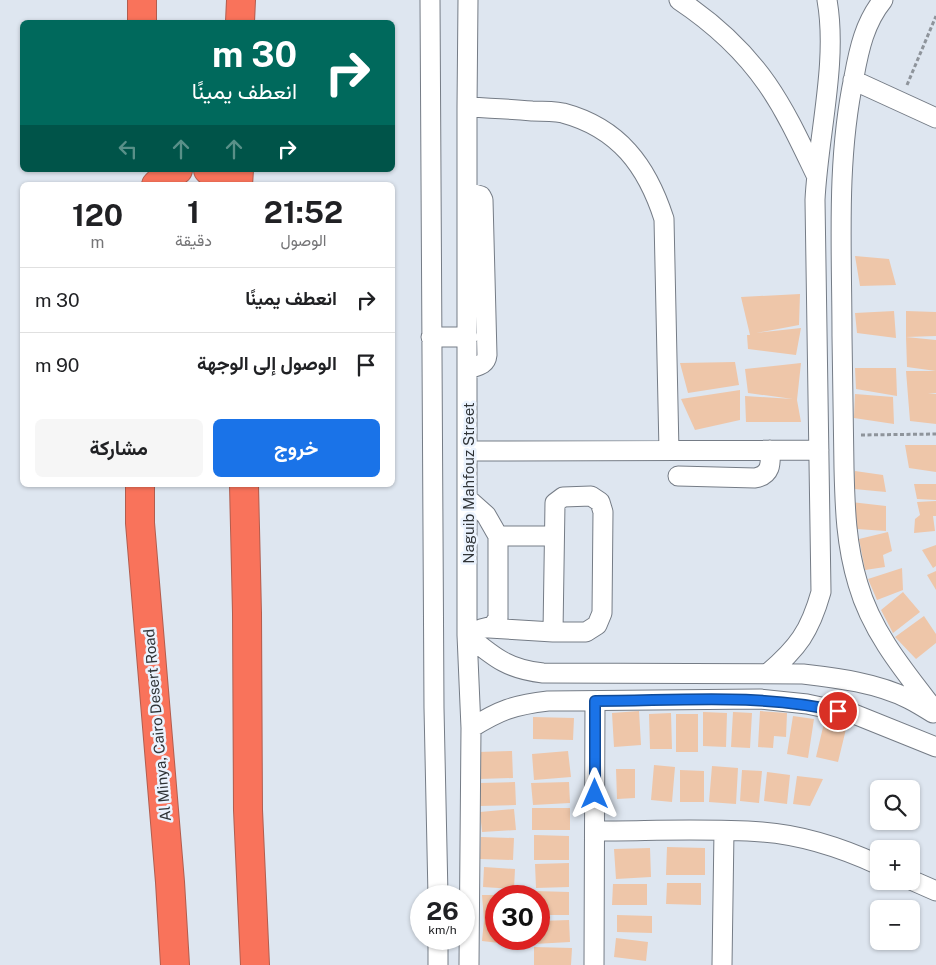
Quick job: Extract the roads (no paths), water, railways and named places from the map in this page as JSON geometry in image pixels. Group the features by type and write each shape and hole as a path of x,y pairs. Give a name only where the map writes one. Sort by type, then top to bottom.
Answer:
{"highway":[{"path":"142,0 142,20"},
{"path":"240,20 241,0"},
{"path":"159,182 174,172"},
{"path":"210,172 221,182"},
{"name":"Al Minya, Cairo Desert Road","path":"140,487 140,523 170,882 175,965"},
{"path":"244,487 248,810 256,965"}],"street":[{"path":"430,0 434,698 438,885"},
{"name":"Naguib Mahfouz Street","path":"468,0 467,632 471,728 469,965"},
{"path":"679,0 696,11 734,44 766,83 793,126 816,175"},
{"path":"767,674 792,652 803,638 814,616 821,592 815,200 830,42 830,13 827,0"},
{"path":"883,0 867,27 859,51 845,130 842,176 843,435 846,528 854,571 870,616 885,643 936,713"},
{"path":"828,71 853,78 936,118"},
{"path":"467,107 561,113 586,121 608,134 628,151 644,171 656,194 664,219 669,450"},
{"path":"467,192 481,196 483,200 487,356 483,364 468,370"},
{"path":"432,337 468,336"},
{"path":"819,409 843,410"},
{"path":"678,476 762,477 771,466 770,450"},
{"path":"468,451 820,450"},
{"path":"467,632 489,628 553,632 586,632 597,625 602,613 603,512 600,502 591,496 560,498 554,506 553,632"},
{"path":"468,500 486,515 498,536 498,618 493,626 489,628"},
{"path":"820,528 846,528"},
{"path":"498,536 554,536"},
{"path":"467,632 491,654 507,665 525,671 543,673 803,674 839,678 874,686 908,699 936,713"},
{"path":"471,728 494,713 521,704 548,701 760,699 807,704 854,714 936,747"},
{"path":"594,965 595,701"},
{"path":"595,831 764,832 802,838 839,848 870,861"},
{"path":"722,965 724,831"},
{"path":"920,884 936,891"},
{"path":"438,950 438,965"}]}
